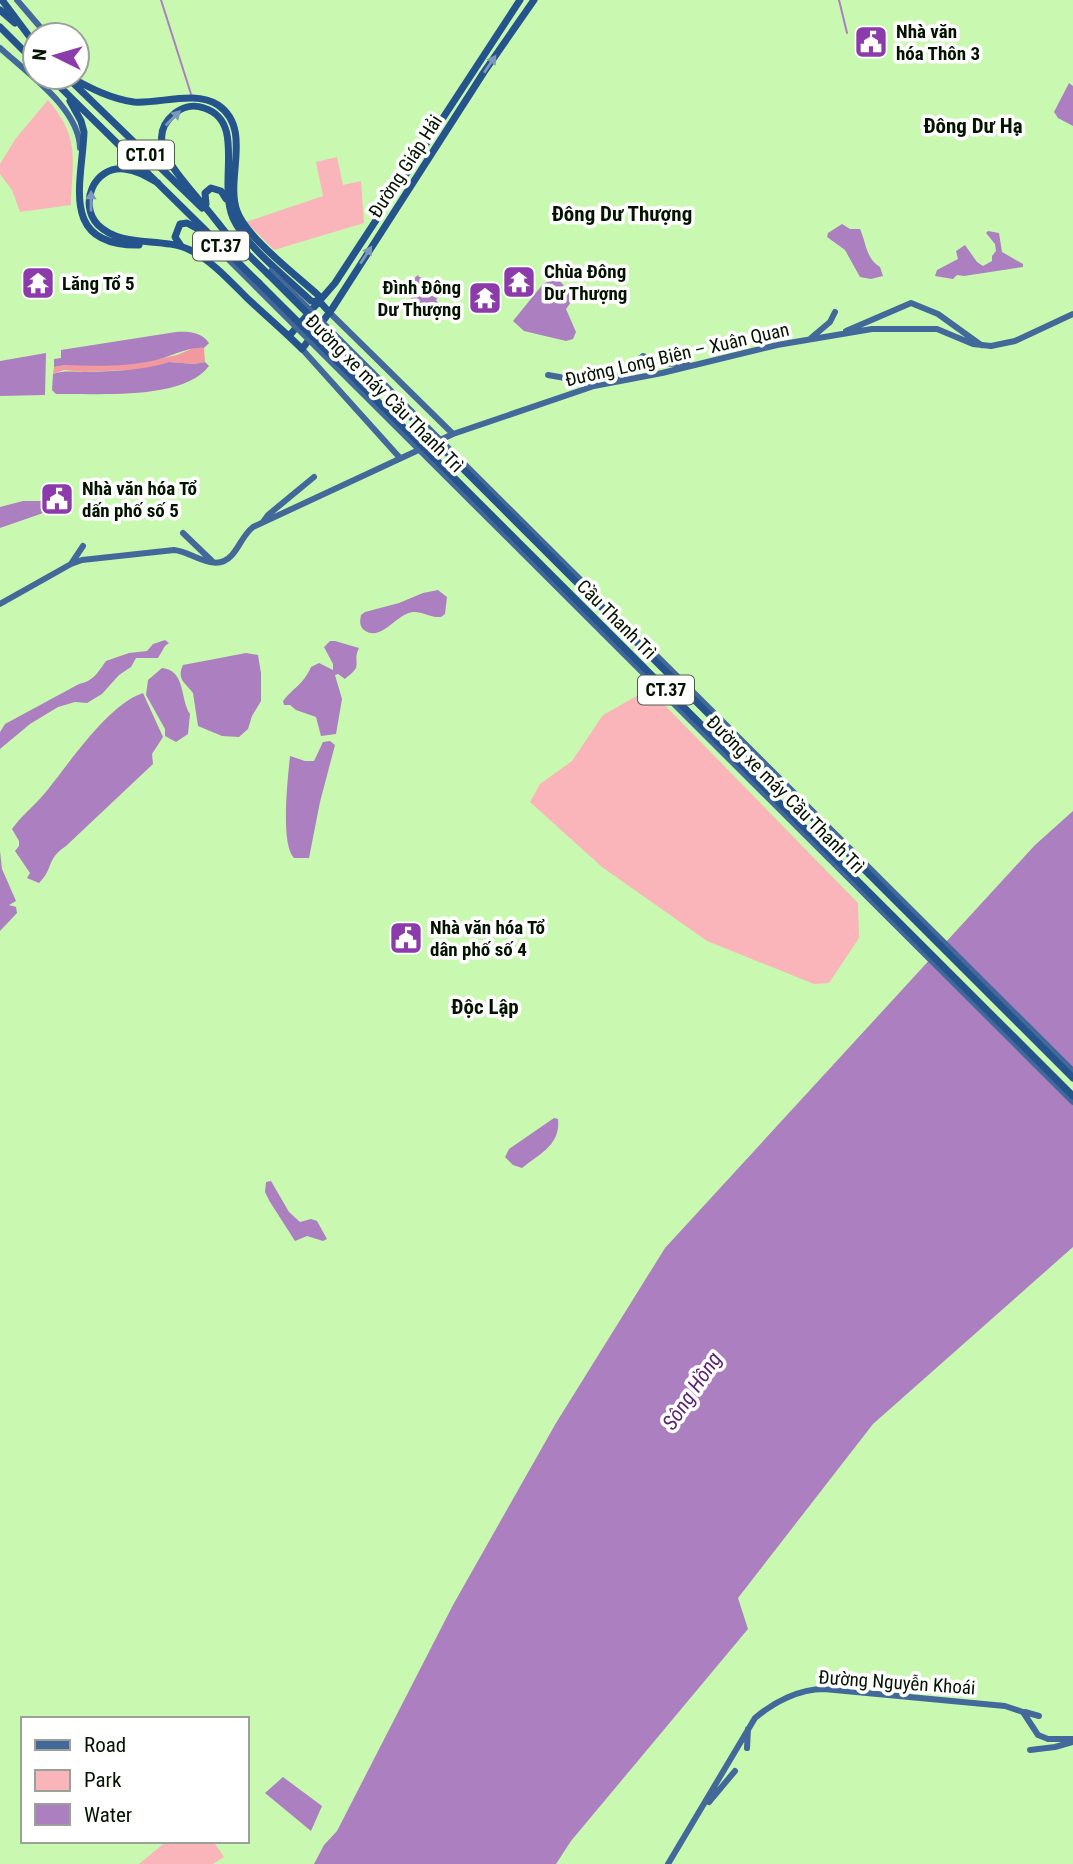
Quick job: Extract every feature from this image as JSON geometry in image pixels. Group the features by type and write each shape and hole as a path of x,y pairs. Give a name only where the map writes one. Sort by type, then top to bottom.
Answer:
{"highway":[{"path":"2,0 21,26"},
{"name":"Đường Giáp Hải","path":"289,337 335,283 520,0"},
{"name":"Đường Giáp Hải","path":"302,349 330,313 484,72 534,0"},
{"path":"0,10 21,30"},
{"path":"0,27 21,48"},
{"path":"91,89 131,101 149,103 203,99 225,111 234,124 234,199 241,219 251,232 318,295 320,302 330,313"},
{"path":"63,91 81,121 83,142 78,199 80,211 91,230 99,237 120,244 160,244"},
{"name":"CT.01","path":"64,91 183,208"},
{"name":"CT.01","path":"82,91 252,259"},
{"path":"226,233 173,169 162,145 162,131 167,121 183,108 207,108 219,117 224,125 230,148 227,200"},
{"path":"158,183 132,170 112,170 96,181 88,199 93,219 108,232 131,240 181,246 192,251 220,272 302,349"},
{"path":"226,233 205,202 204,196 208,189 216,188 221,191 235,223 245,236 311,301 320,302"},
{"name":"CT.37","path":"183,208 257,285"},
{"path":"181,246 175,237 177,226 187,223 198,229"},
{"name":"CT.37","path":"252,259 269,272"},
{"name":"Cầu Thanh Trì","path":"269,272 1073,1078"},
{"name":"Cầu Thanh Trì","path":"257,285 1073,1096"}],"main road":[{"path":"18,0 35,21"},
{"path":"0,48 66,109 80,142 80,167"},
{"name":"Đường xe máy Cầu Thanh Trì","path":"183,208 198,229 1073,1102"},
{"name":"Đường xe máy Cầu Thanh Trì","path":"269,272 1073,1071"},
{"path":"839,334 911,303 938,314 983,346 1015,341 1073,314"},
{"path":"810,339 832,320 835,312"},
{"path":"330,313 453,434"},
{"name":"Đường Long Biên – Xuân Quan","path":"214,563 229,558 246,534 263,523 400,458 453,434 594,386 810,339 883,328 927,328 949,332 983,346"},
{"path":"302,349 400,458"},
{"path":"611,382 643,356 663,363 697,365"},
{"path":"548,375 582,380 594,386"},
{"path":"263,523 268,515 314,477"},
{"path":"183,533 214,563"},
{"path":"71,564 83,546"},
{"path":"0,602 71,564 88,559 174,550 214,563"},
{"name":"Đường Nguyễn Khoái","path":"668,1864 755,1718 777,1702 816,1689 1005,1706 1040,1716"},
{"path":"1023,1712 1038,1735 1048,1739 1073,1740"},
{"path":"747,1748 749,1727"},
{"path":"1030,1750 1067,1745 1073,1740"},
{"path":"698,1814 736,1771"}],"green space":[{"path":"48,100 66,126 70,138 73,162 71,205 20,212 12,190 0,174 0,164 16,138"},
{"path":"337,157 343,185 361,181 364,223 274,250 246,222 323,196 316,162"},
{"path":"649,689 858,903 859,938 829,983 814,984 707,941 602,867 530,802 540,784 572,761 603,715"},
{"path":"165,1843 214,1843 224,1857 213,1864 139,1864"}],"shaded area":[{"path":"196,347 204,348 205,362 169,362 149,369 84,372 64,370 53,374 54,367 140,363 177,355"}],"water":[{"path":"1069,83 1073,86 1073,126 1058,118 1054,112"},
{"path":"842,224 850,229 860,229 869,255 880,267 883,276 871,279 860,277 845,250 827,237 828,233"},
{"path":"986,233 999,233 1002,252 1023,264 1023,267 957,275 953,279 935,276 937,270 958,259 956,251 965,245 983,266 992,261 996,251 995,244"},
{"path":"418,275 432,286 439,281 443,284 436,300 440,306 436,309 412,301 411,294 404,289"},
{"path":"554,279 559,280 574,298 566,309 576,332 573,339 566,341 524,331 513,321 543,284"},
{"path":"176,332 199,334 209,343 204,348 141,363 54,367 54,359 61,358 61,350"},
{"path":"46,353 45,395 0,396 0,361"},
{"path":"169,362 205,362 209,366 197,377 160,390 138,393 56,394 52,390 53,374 57,373 128,370"},
{"path":"23,501 46,501 49,511 0,528 0,507"},
{"path":"438,590 447,597 445,614 441,617 414,612 377,633 371,633 361,627 361,615 365,612"},
{"path":"165,640 169,643 158,658 136,658 131,667 119,675 102,694 87,703 75,702 58,707 30,724 0,749 0,732 5,724 88,681 106,661 129,653 147,651 153,644"},
{"path":"330,641 359,648 354,671 345,679 335,675 342,699 336,734 321,736 316,717 290,705 284,705 283,701 302,682 311,667 319,663 333,670 333,664 324,647"},
{"path":"246,653 258,655 261,673 261,701 248,729 239,737 222,736 198,726 193,693 181,678 183,665"},
{"path":"162,668 170,670 179,680 190,714 188,734 176,742 165,736 165,729 146,695 148,680"},
{"path":"143,693 163,737 152,754 153,764 60,851 39,883 27,878 30,873 15,851 19,841 12,829 103,722 129,700"},
{"path":"330,741 335,745 309,858 294,858 287,839 286,825 290,756 314,761 323,742"},
{"name":"Sông Hồng","path":"1073,811 1073,1247 873,1424 738,1598 748,1629 571,1841 556,1864 314,1864 324,1845 337,1831 453,1605 556,1423 665,1248 1035,845"},
{"path":"0,851 2,869 16,901 9,905 16,907 17,913 0,931"},
{"path":"554,1118 558,1119 556,1136 542,1153 522,1168 513,1165 505,1157 509,1149"},
{"path":"271,1181 289,1212 300,1222 311,1219 317,1221 327,1239 323,1241 307,1236 295,1241 265,1192 266,1182"},
{"path":"283,1777 322,1806 311,1831 265,1793"}],"pier":[{"path":"943,940 1073,1069 1073,1103 927,957"}],"waterway":[{"path":"161,0 191,94"},
{"path":"839,0 847,33"}],"place":[{"name":"Nhà văn hóa Thôn 3","path":"871,42"},
{"name":"Chùa Đông Dư Thượng","path":"519,282"},
{"name":"Lăng Tổ 5","path":"38,283"},
{"name":"Đình Đông Dư Thượng","path":"485,298"},
{"name":"Nhà văn hóa Tổ dấn phố số 5","path":"57,499"},
{"name":"Nhà văn hóa Tổ dân phố số 4","path":"406,938"}],"district":[{"name":"Đông Dư Hạ","path":"973,126"},
{"name":"Đông Dư Thượng","path":"622,214"},
{"name":"Độc Lập","path":"485,1007"}]}
